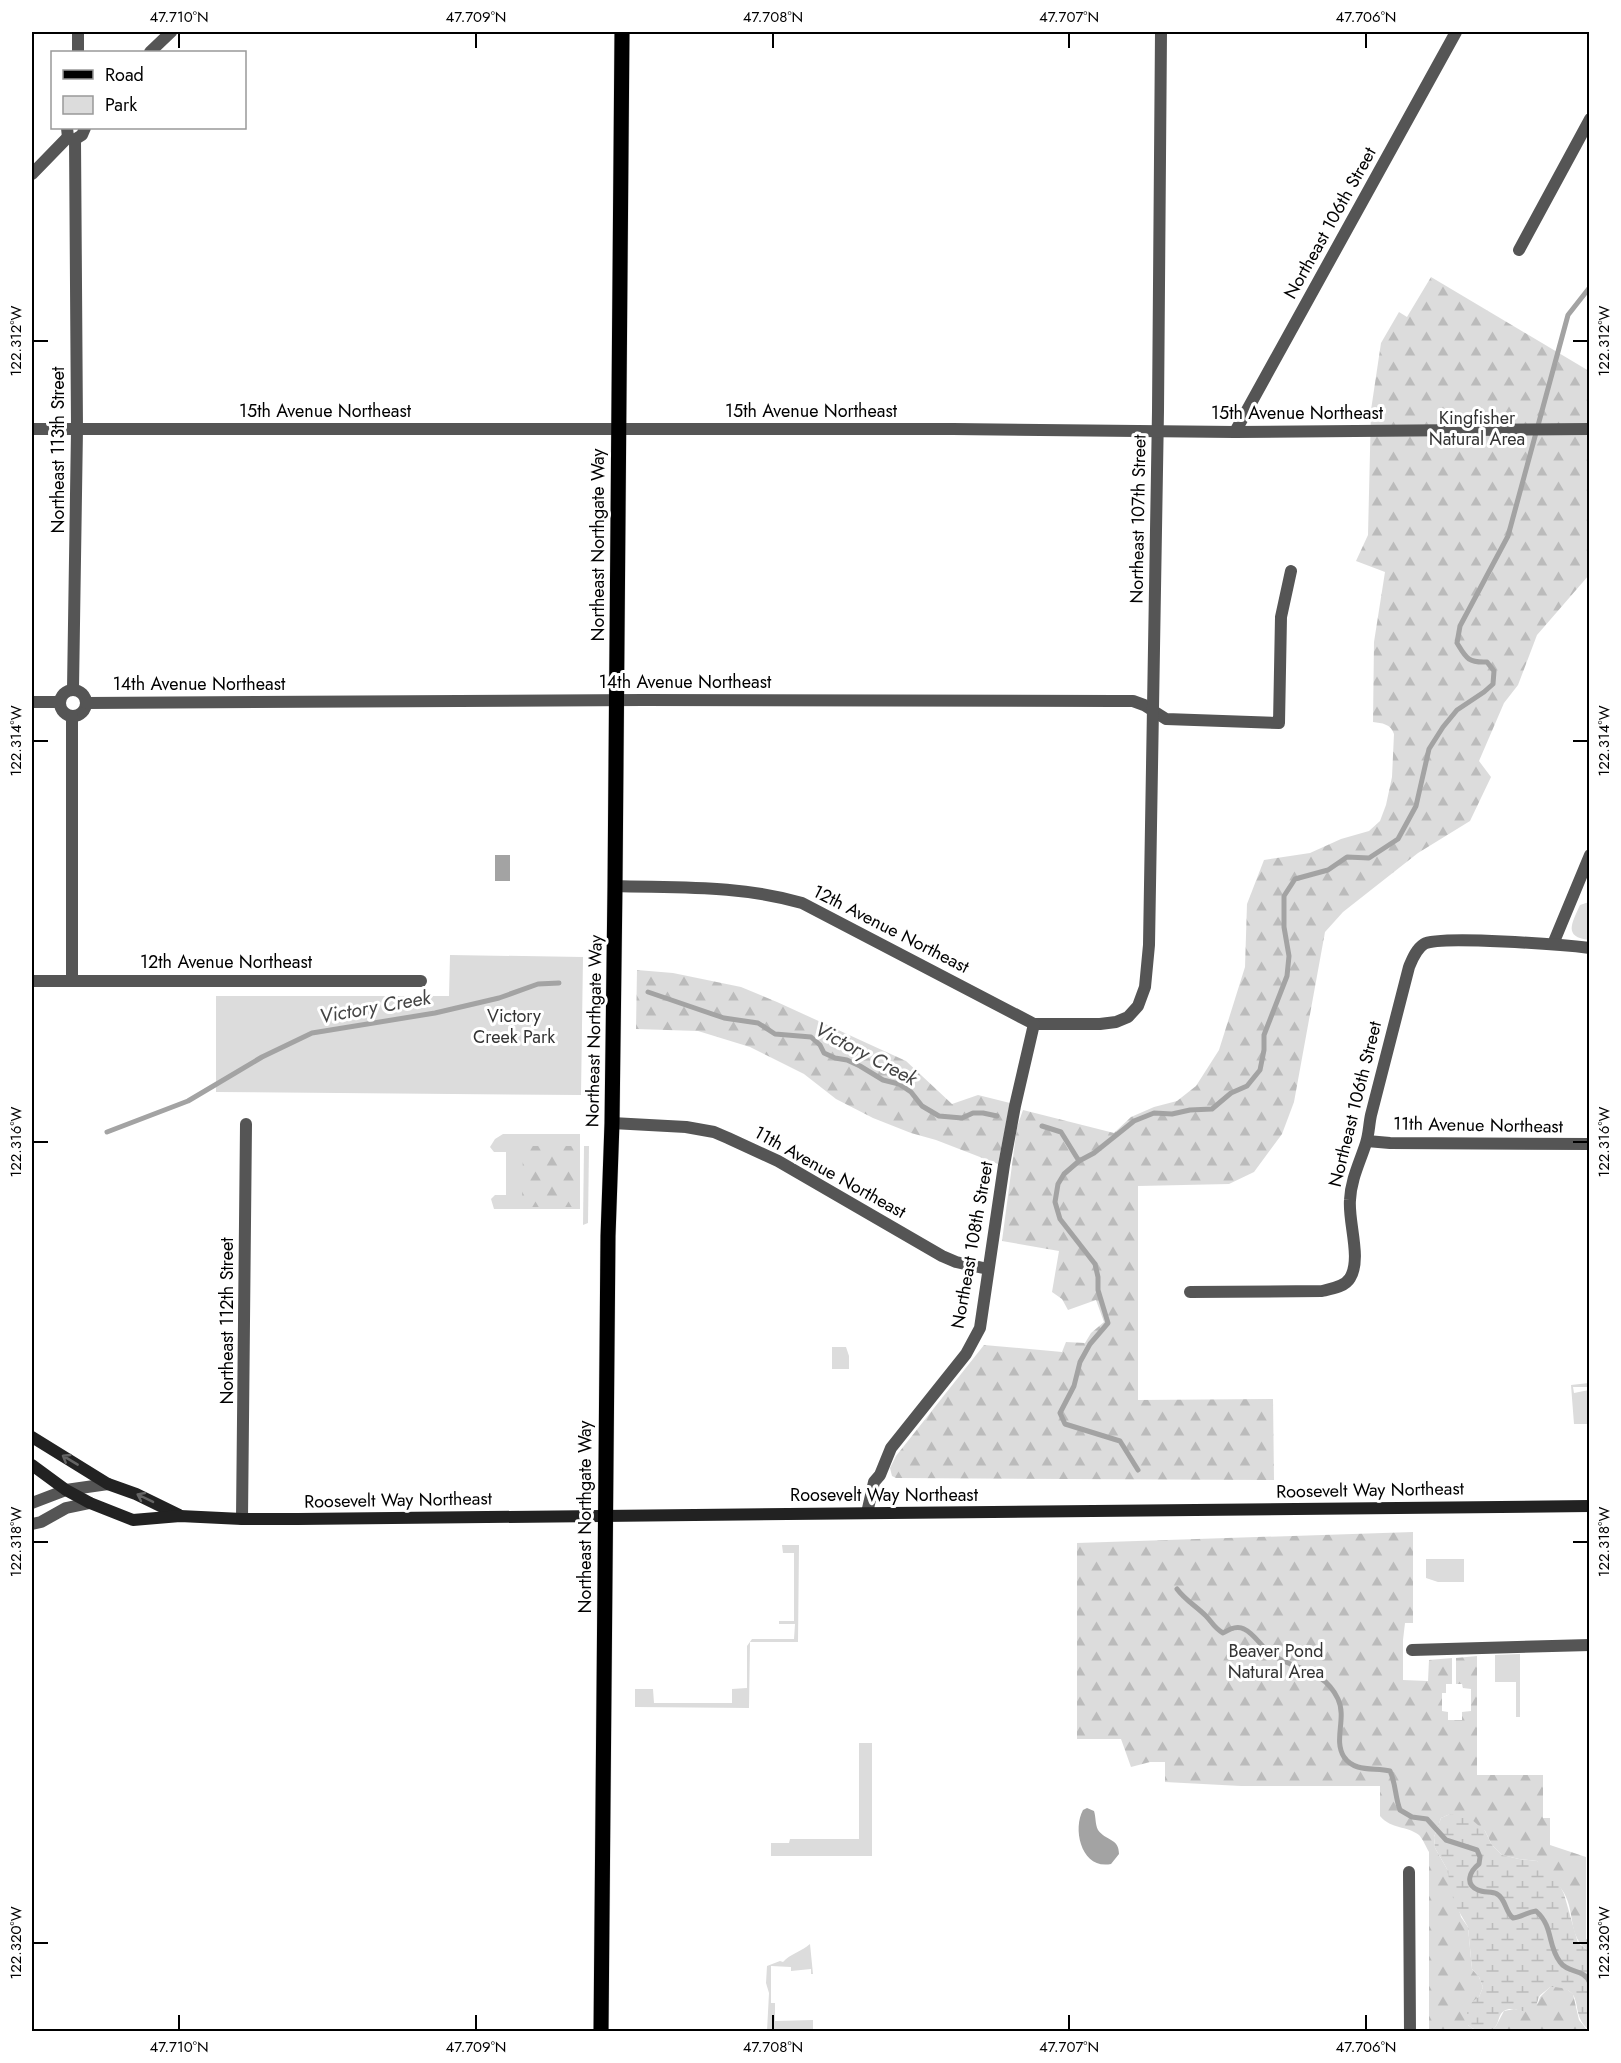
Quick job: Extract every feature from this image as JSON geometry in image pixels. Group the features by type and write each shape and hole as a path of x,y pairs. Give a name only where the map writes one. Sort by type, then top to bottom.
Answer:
{"main road":[{"name":"Northeast Northgate Way","path":"601,2031 608,1236 612,1124 617,700 622,32"},
{"path":"32,1437 108,1484"},
{"path":"32,1465 66,1490"},
{"name":"Roosevelt Way Northeast","path":"108,1484 136,1494 180,1516"},
{"name":"Roosevelt Way Northeast","path":"66,1490 90,1503 133,1520 180,1516 242,1519 1590,1506"}],"street":[{"path":"78,32 78,51"},
{"path":"151,51 171,32"},
{"name":"Northeast 107th Street","path":"1138,1006 1144,987 1149,945 1158,430 1161,32"},
{"name":"Northeast 106th Street","path":"1235,432 1456,32"},
{"path":"1519,250 1590,119"},
{"path":"32,174 70,135 82,135 85,129"},
{"name":"Northeast 113th Street","path":"70,135 76,429 73,689"},
{"name":"15th Avenue Northeast","path":"32,429 1377,432 1590,429"},
{"name":"14th Avenue Northeast","path":"86,703 617,700 1133,701 1166,719 1279,723 1281,617 1291,572"},
{"path":"73,689 82,693 86,703 81,714 72,716 64,713 59,702 63,693 73,689"},
{"path":"32,702 59,702"},
{"path":"72,716 72,980"},
{"path":"1590,855 1553,944 1590,948"},
{"name":"12th Avenue Northeast","path":"615,886 735,889 770,894 802,903 1034,1024 1083,1025 1116,1022 1128,1017 1138,1006"},
{"name":"Northeast 106th Street","path":"1190,1292 1322,1291 1342,1285 1350,1278 1354,1264 1354,1247 1350,1200 1355,1170 1367,1140 1371,1115 1408,967 1415,953 1423,944 1434,941 1553,944"},
{"name":"12th Avenue Northeast","path":"32,981 421,981"},
{"name":"Northeast 108th Street","path":"867,1513 874,1482 880,1475 891,1448 973,1342 980,1328 1015,1106 1030,1050 1034,1024"},
{"name":"Northeast 112th Street","path":"242,1519 246,1124"},
{"name":"11th Avenue Northeast","path":"612,1124 686,1128 728,1137 778,1161 942,1256 956,1262 988,1269"},
{"name":"11th Avenue Northeast","path":"1367,1140 1390,1143 1590,1144"},
{"name":"Roosevelt Way Northeast","path":"32,1503 66,1490 108,1484"},
{"path":"32,1524 41,1522 66,1508 90,1503"},
{"path":"1412,1650 1590,1645"},
{"path":"1409,1872 1410,2031"}],"green space":[{"name":"Kingfisher Natural Area","path":"1431,277 1589,371 1589,575 1537,635 1518,685 1504,703 1479,761 1491,777 1470,821 1418,853 1343,912 1325,932 1294,1102 1282,1134 1254,1172 1229,1184 1138,1186 1138,1400 1273,1399 1274,1480 896,1478 892,1476 890,1468 896,1456 984,1345 1062,1352 1066,1342 1085,1343 1091,1333 1104,1322 1096,1300 1068,1310 1062,1299 1052,1292 1059,1251 1002,1241 1017,1127 1023,1110 1114,1133 1131,1117 1154,1107 1177,1101 1196,1086 1219,1050 1245,967 1247,904 1264,860 1310,853 1341,839 1369,831 1380,821 1392,777 1394,734 1388,726 1373,722 1374,642 1385,572 1356,561 1368,535 1371,410 1381,343 1399,312 1407,317"},
{"path":"1589,902 1589,940 1576,936 1572,923 1580,905"},
{"name":"Victory Creek Park","path":"450,955 583,957 581,1095 216,1092 216,996 449,996"},
{"path":"637,970 673,973 741,987 777,1002 906,1061 952,1104 978,1095 1010,1103 998,1164 873,1118 836,1099 804,1074 750,1047 698,1031 636,1029"},
{"path":"503,1134 580,1134 580,1209 494,1209 491,1199 495,1195 506,1195 506,1152 494,1152 490,1147 495,1139"},
{"path":"523,1146 576,1146 575,1207 522,1207"},
{"path":"584,1146 589,1146 588,1223 583,1225"},
{"path":"832,1347 846,1347 849,1369 832,1369"},
{"path":"1589,1383 1589,1387 1573,1387 1574,1393 1589,1390 1589,1424 1574,1424 1571,1385"},
{"name":"Beaver Pond Natural Area","path":"1413,1532 1413,1623 1405,1623 1403,1680 1428,1681 1429,1660 1452,1658 1452,1684 1446,1684 1446,1693 1442,1693 1442,1711 1448,1712 1448,1720 1462,1720 1462,1712 1471,1711 1471,1689 1463,1688 1462,1684 1456,1684 1456,1658 1477,1656 1477,1775 1543,1775 1543,1818 1550,1818 1550,1845 1586,1857 1586,1939 1589,1940 1589,1951 1578,1939 1564,1893 1537,1861 1502,1855 1492,1845 1485,1831 1450,1814 1441,1818 1434,1837 1435,1848 1447,1869 1461,1917 1468,1927 1472,1969 1479,1977 1483,1987 1468,2025 1476,2031 1429,2031 1429,1852 1419,1835 1394,1826 1380,1816 1380,1786 1241,1786 1165,1782 1165,1762 1150,1762 1131,1767 1121,1739 1077,1739 1077,1543"},
{"path":"782,1545 799,1545 798,1642 750,1642 749,1708 635,1707 635,1689 653,1689 654,1703 732,1703 732,1689 747,1688 747,1646 752,1639 794,1639 795,1624 779,1624 779,1621 794,1621 794,1553 783,1553"},
{"path":"1426,1559 1464,1559 1464,1582 1438,1582 1426,1578"},
{"path":"1520,1654 1520,1717 1516,1717 1516,1682 1495,1682 1495,1655"},
{"path":"859,1743 872,1743 872,1856 771,1856 771,1843 789,1843 790,1839 859,1839"},
{"path":"1450,1814 1471,1819 1485,1831 1492,1845 1502,1855 1537,1861 1553,1872 1564,1894 1578,1943 1589,1951 1589,2030 1579,2016 1574,1996 1562,1988 1550,1987 1539,1997 1532,2010 1507,2009 1500,2015 1497,2024 1491,2030 1479,2031 1468,2025 1468,2009 1479,1997 1483,1987 1479,1977 1472,1969 1468,1927 1454,1903 1447,1869 1435,1848 1434,1837 1441,1818"},
{"path":"810,1944 813,1974 811,1974 811,1969 791,1971 791,1967 771,1966 771,2003 775,2003 775,2021 813,2020 813,2031 767,2031 769,1993 766,1983 767,1966 783,1962"},
{"path":"1550,1987 1564,1987 1573,1994 1579,2020 1589,2032 1488,2032 1496,2026 1504,2011 1514,2009 1525,2011 1538,2003 1540,1997"}],"shaded area":[{"path":"495,855 510,855 510,881 495,881"},
{"path":"1087,1808 1094,1811 1096,1825 1101,1834 1117,1845 1119,1854 1111,1864 1093,1861 1082,1847 1079,1837 1080,1818 1083,1810"}],"waterway":[{"path":"1138,1470 1120,1441 1065,1424 1060,1413 1074,1386 1080,1362 1090,1344 1108,1323 1098,1290 1095,1264 1060,1219 1055,1202 1058,1184 1064,1174 1079,1161 1094,1153 1134,1121 1154,1113 1172,1114 1212,1109 1231,1093 1247,1086 1260,1070 1264,1035 1287,976 1289,956 1284,927 1284,896 1295,879 1328,870 1347,857 1369,858 1398,839 1416,806 1429,749 1457,710 1493,684 1494,671 1487,662 1476,662 1468,658 1457,643 1460,626 1508,536 1568,315 1590,287"},
{"name":"Victory Creek","path":"107,1132 188,1101 262,1057 312,1033 435,1013 499,998 538,984 559,983"},
{"name":"Victory Creek","path":"648,992 724,1018 758,1023 775,1034 811,1037 820,1045 824,1053 847,1060 883,1080 899,1084 911,1092 922,1106 939,1116 962,1118 973,1113 997,1116"},
{"name":"Victory Creek","path":"1042,1126 1061,1132 1079,1161"},
{"path":"1177,1589 1223,1633 1236,1627 1244,1629 1280,1660 1308,1671 1325,1681 1332,1689 1340,1706 1340,1743 1344,1757 1359,1767 1390,1771 1400,1810 1412,1817 1427,1819 1446,1840 1477,1850 1480,1857 1479,1864 1471,1874 1471,1884 1478,1890 1500,1896 1513,1918 1536,1911 1546,1923 1553,1949 1560,1962 1563,1966 1584,1975 1590,1983"}]}
